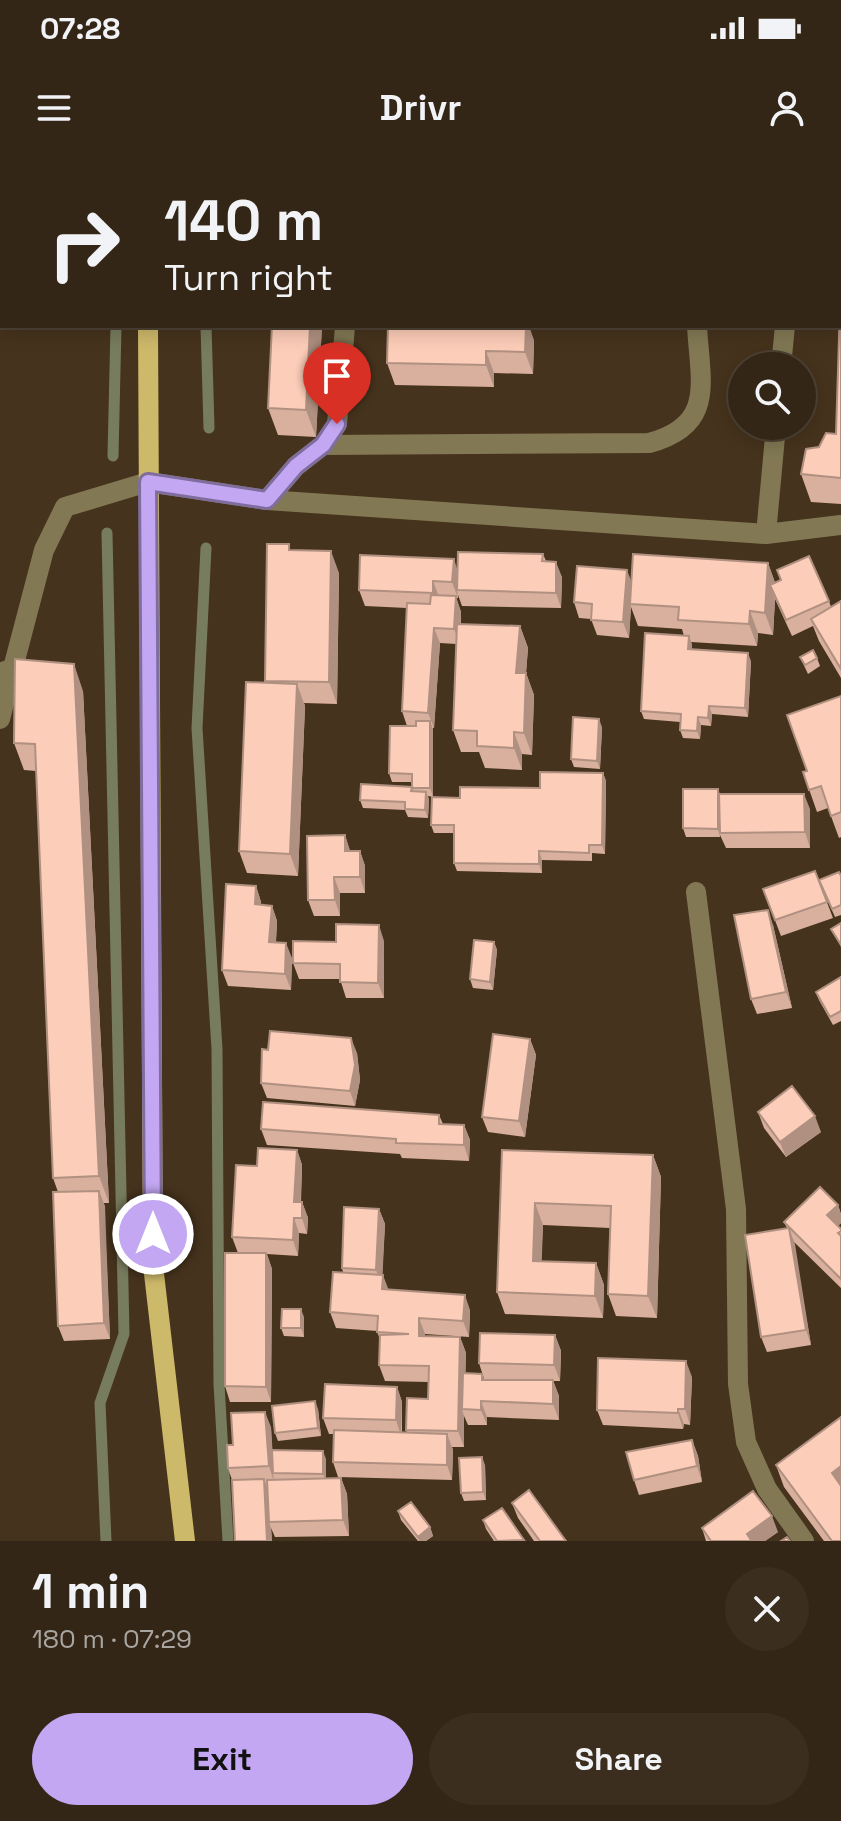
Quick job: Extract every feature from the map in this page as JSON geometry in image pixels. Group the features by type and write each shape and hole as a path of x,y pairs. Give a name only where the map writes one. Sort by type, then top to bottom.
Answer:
{"main road":[{"path":"148,328 153,1265 185,1541"}],"street":[{"path":"267,500 296,466 323,445 337,424 345,328"},
{"path":"323,445 649,443 676,435 690,421 701,399 697,328"},
{"path":"782,352 785,328"},
{"path":"766,534 775,440"},
{"path":"0,719 7,671 44,550 65,507 148,482 267,500 766,534 841,525"},
{"path":"696,892 736,1209 738,1384 746,1442 767,1489 804,1541"}],"building":[{"path":"272,328 310,328 306,410 268,408"},
{"path":"388,328 526,328 525,352 486,351 486,365 387,363"},
{"path":"841,328 841,478 801,474 806,449 819,447 826,433 836,434"},
{"path":"267,544 289,544 289,550 331,551 329,682 265,681"},
{"path":"458,552 543,554 542,561 556,562 556,593 457,590"},
{"path":"633,554 768,563 765,613 750,611 749,624 678,620 679,607 630,604"},
{"path":"360,555 454,559 452,582 433,581 433,593 359,590"},
{"path":"809,556 829,601 786,620 770,585 781,580 777,570"},
{"path":"577,566 627,570 623,622 591,620 592,604 574,602"},
{"path":"431,595 456,596 454,629 434,628 428,713 402,711 407,603 430,604"},
{"path":"841,601 841,669 811,619"},
{"path":"457,624 520,626 516,673 526,673 524,733 514,732 514,748 477,746 477,731 453,730"},
{"path":"645,633 689,636 688,649 748,653 745,708 709,706 708,718 698,717 697,731 680,730 681,714 641,711"},
{"path":"813,650 817,658 805,665 800,657"},
{"path":"15,659 74,664 99,1176 53,1178 35,744 14,743"},
{"path":"246,682 297,684 290,854 239,851"},
{"path":"841,696 841,812 831,816 821,786 809,790 803,772 807,771 787,715"},
{"path":"573,717 599,719 597,761 571,759"},
{"path":"416,721 430,721 430,788 412,788 412,774 389,773 390,726 416,726"},
{"path":"540,772 603,773 602,845 589,845 589,853 539,851 539,864 454,863 454,825 431,825 432,797 460,798 460,787 540,788"},
{"path":"361,784 412,787 411,791 426,792 425,810 405,809 405,802 360,800"},
{"path":"683,789 718,789 718,829 683,828"},
{"path":"719,794 804,794 805,832 720,833"},
{"path":"345,835 345,851 360,851 360,877 334,877 335,900 308,900 307,836"},
{"path":"815,871 827,902 775,920 763,889"},
{"path":"839,872 841,905 832,909 819,880"},
{"path":"226,884 256,886 255,904 272,906 269,942 286,943 285,974 222,970"},
{"path":"768,910 786,992 751,999 734,915"},
{"path":"841,923 841,945 831,929"},
{"path":"336,924 379,925 378,983 340,982 340,964 293,963 293,941 336,942"},
{"path":"474,940 494,942 490,982 470,979"},
{"path":"841,977 841,1011 830,1017 816,992"},
{"path":"270,1031 351,1038 355,1065 350,1091 261,1083 262,1049 268,1050"},
{"path":"493,1034 530,1039 519,1121 482,1117"},
{"path":"792,1086 815,1116 780,1142 758,1112"},
{"path":"263,1102 439,1115 439,1124 464,1125 464,1145 396,1143 396,1139 261,1129"},
{"path":"258,1148 297,1150 294,1202 302,1202 302,1218 294,1218 293,1240 232,1237 236,1165 257,1166"},
{"path":"502,1150 653,1155 648,1296 608,1294 611,1206 535,1203 533,1261 596,1263 595,1296 497,1292"},
{"path":"820,1187 838,1205 827,1215 841,1229 838,1233 841,1236 841,1279 784,1222"},
{"path":"99,1191 104,1323 58,1326 53,1192"},
{"path":"344,1207 379,1209 376,1270 342,1268"},
{"path":"789,1228 806,1330 761,1337 745,1235"},
{"path":"225,1253 266,1253 266,1387 225,1386"},
{"path":"333,1272 383,1275 382,1289 465,1295 463,1321 419,1318 419,1336 460,1337 458,1431 406,1430 407,1398 428,1399 429,1366 379,1365 380,1335 409,1334 377,1332 378,1316 330,1312"},
{"path":"282,1309 301,1309 301,1328 281,1328"},
{"path":"480,1333 555,1335 554,1365 479,1363"},
{"path":"598,1358 686,1361 685,1409 678,1409 678,1413 597,1410"},
{"path":"463,1373 482,1374 482,1380 553,1380 553,1404 481,1401 481,1410 462,1409"},
{"path":"325,1384 397,1387 396,1420 323,1418"},
{"path":"315,1401 318,1428 275,1433 272,1406"},
{"path":"265,1412 269,1466 228,1468 227,1445 233,1445 231,1413"},
{"path":"841,1417 841,1466 832,1473 841,1486 841,1541 832,1541 776,1465"},
{"path":"334,1430 447,1434 447,1465 333,1462"},
{"path":"692,1440 697,1466 634,1480 626,1452"},
{"path":"272,1450 323,1451 323,1474 273,1473"},
{"path":"482,1457 483,1492 461,1493 459,1458"},
{"path":"341,1478 343,1520 269,1522 267,1480"},
{"path":"264,1479 267,1541 235,1541 232,1480"},
{"path":"529,1490 566,1541 540,1541 512,1503"},
{"path":"753,1491 772,1516 747,1534 750,1541 711,1541 702,1528"},
{"path":"411,1502 430,1527 418,1537 398,1511"},
{"path":"502,1508 524,1540 497,1541 483,1520"}],"waterway":[{"path":"113,456 116,328"},
{"path":"206,328 209,428"},
{"path":"106,1541 100,1403 124,1334 107,533"},
{"path":"206,548 197,728 217,1049 219,1384 228,1541"}],"route":[{"path":"153,1234 148,482 267,500 296,466 323,445 337,424"}]}
